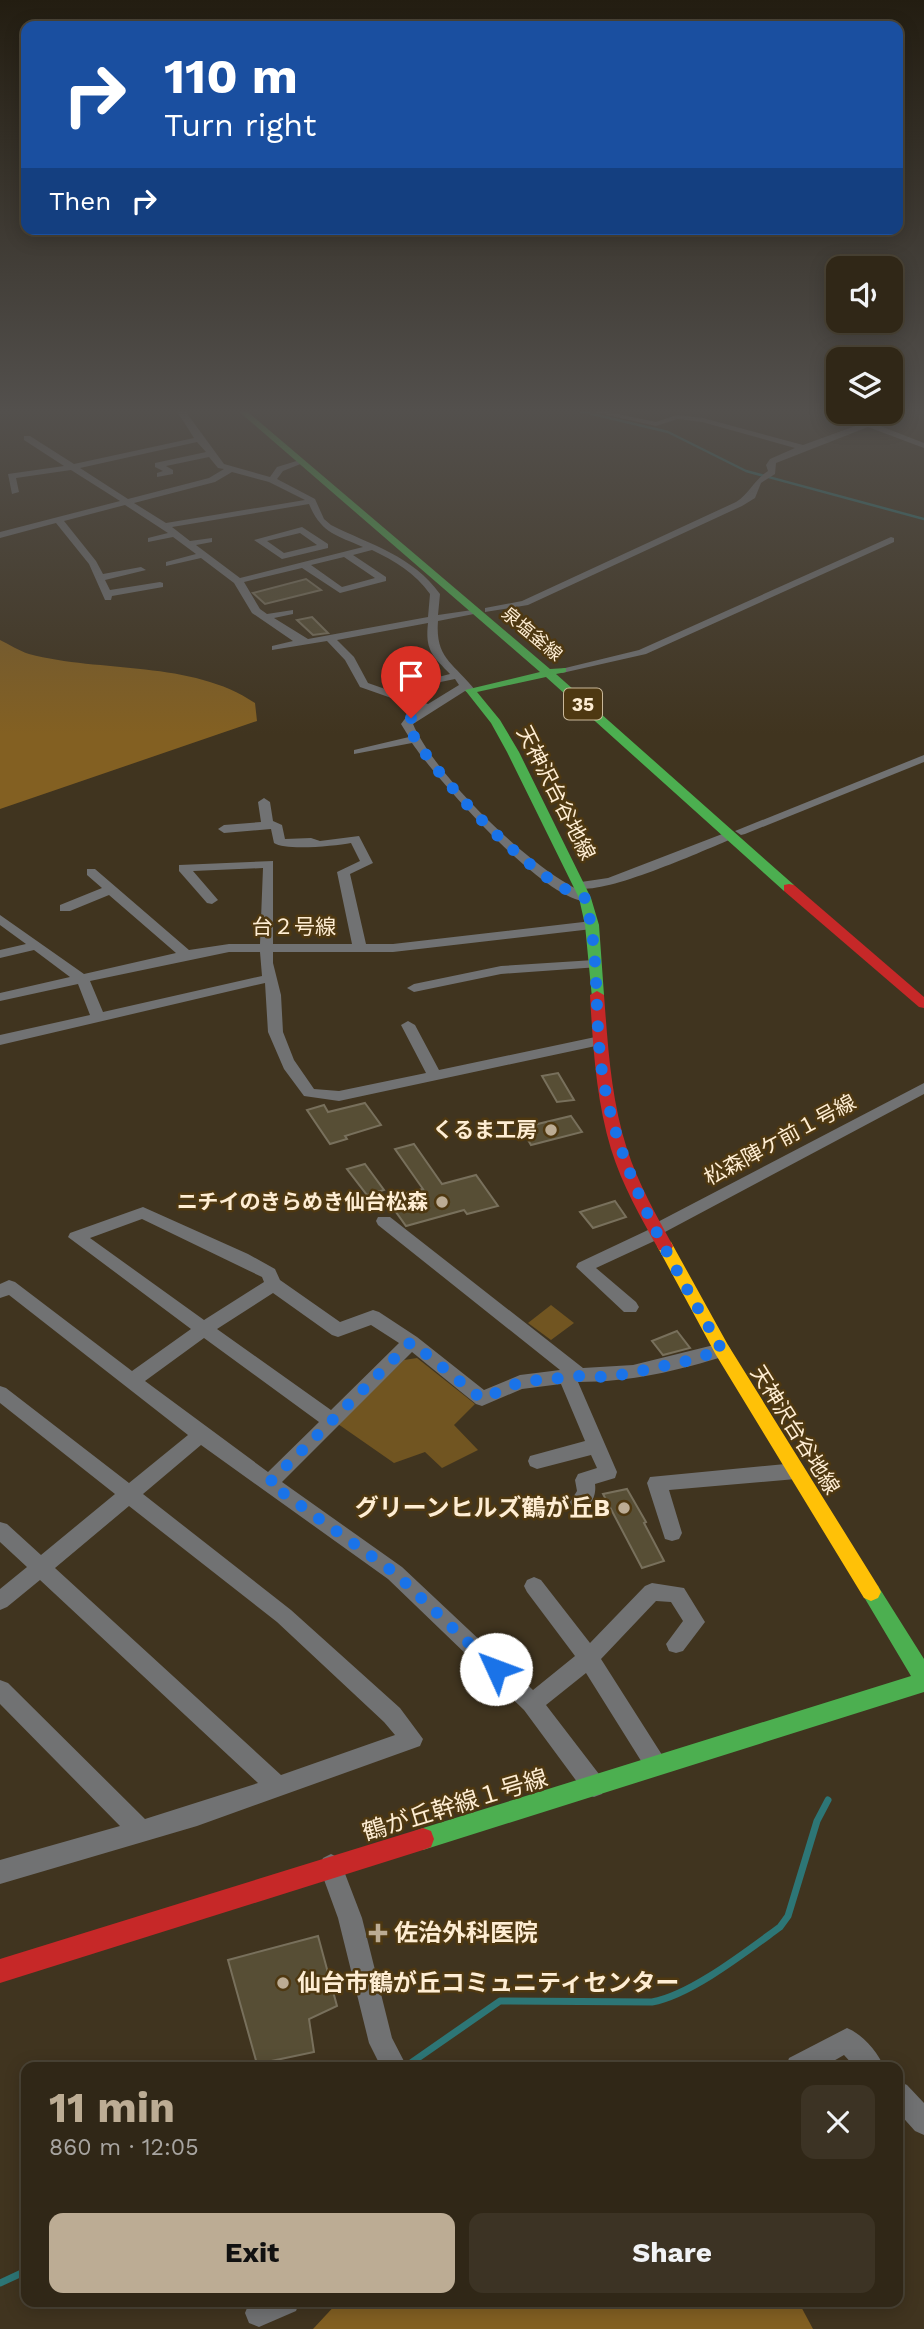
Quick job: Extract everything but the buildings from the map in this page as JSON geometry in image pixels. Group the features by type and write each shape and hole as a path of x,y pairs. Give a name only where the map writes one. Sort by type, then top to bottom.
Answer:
{"main road":[{"name":"泉塩釜線","path":"365,517 482,611"},
{"name":"泉塩釜線","path":"375,517 555,672 735,833 813,910 924,1004"},
{"path":"467,688 555,672"},
{"name":"天神沢台谷地線","path":"467,688 496,722 583,892 592,925 603,1076 615,1136 642,1205 722,1350 924,1680"},
{"name":"泉塩釜線","path":"735,833 924,988"},
{"name":"鶴が丘幹線１号線","path":"0,1971 924,1680"}],"street":[{"path":"0,536 72,517"},
{"path":"150,517 238,581 256,611 303,641"},
{"path":"164,526 192,517 214,517"},
{"path":"264,519 272,517"},
{"path":"319,517 328,527 406,564 431,587 436,602 431,641 439,656 467,688 426,707 407,724 462,800 500,839 570,893 583,892 611,882 924,758"},
{"path":"276,648 432,617 525,603 712,517"},
{"path":"210,518 219,528"},
{"path":"58,520 93,563 107,596 160,585"},
{"path":"272,527 280,535"},
{"path":"302,530 325,546 282,556 260,540 280,535 302,530"},
{"path":"151,540 175,534"},
{"path":"360,543 385,534"},
{"path":"187,544 209,540"},
{"path":"555,672 624,656 667,642 891,540"},
{"path":"238,581 373,547"},
{"path":"310,550 325,560"},
{"path":"304,565 340,590 383,579 346,554"},
{"path":"169,564 203,555"},
{"path":"99,578 141,570"},
{"path":"266,618 289,612"},
{"path":"329,637 350,659 365,685 426,707"},
{"path":"416,684 456,676"},
{"path":"358,752 416,739"},
{"path":"264,802 267,825"},
{"path":"224,829 276,825 280,843 318,845 355,839 367,863 343,872 360,948"},
{"path":"212,900 183,867 270,864 266,963 276,992 274,1025 290,1070 309,1093 339,1096 600,1041"},
{"path":"91,872 186,955"},
{"path":"65,908 112,889"},
{"path":"0,919 83,980 97,1017"},
{"name":"台２号線","path":"0,998 186,955 229,948 393,948 592,925"},
{"path":"0,954 36,946"},
{"path":"414,988 500,970 594,964"},
{"path":"0,1040 270,978"},
{"path":"408,1025 435,1077"},
{"name":"松森陣ケ前１号線","path":"630,1307 584,1267 657,1231 924,1088"},
{"path":"332,1421 76,1237 143,1213 269,1273 273,1284 338,1330 373,1317 411,1342 482,1399 520,1382 610,1377 683,1362 722,1350"},
{"path":"384,1221 573,1377 596,1446 608,1472 584,1480 587,1493 580,1502"},
{"path":"132,1381 203,1329 273,1284"},
{"path":"0,1292 9,1286 201,1434 395,1573 532,1703 594,1786"},
{"path":"269,1483 411,1342"},
{"path":"0,1393 284,1616 392,1715 412,1739 197,1815 0,1872"},
{"path":"0,1601 201,1434"},
{"path":"537,1461 596,1446"},
{"path":"671,1533 657,1483 796,1471"},
{"path":"0,1530 278,1787"},
{"path":"534,1586 589,1658 656,1765"},
{"path":"532,1703 589,1658 652,1592 677,1594 695,1622 676,1644"},
{"path":"0,1690 141,1831"},
{"path":"331,1867 350,1918 381,2043 390,2059"},
{"path":"807,2062 847,2040 867,2062"},
{"path":"903,2099 924,2122"},
{"path":"259,2313 272,2307"}],"shaded area":[{"path":"0,640 25,653 57,660 175,674 203,680 230,689 255,703 257,721 0,809"},
{"path":"551,1305 574,1323 551,1340 528,1323"},
{"path":"417,1358 475,1404 454,1425 478,1450 442,1468 425,1452 394,1463 338,1424 404,1360"},
{"path":"333,2307 801,2307 813,2329 313,2329"}],"waterway":[{"path":"915,517 924,519"},
{"path":"412,2062 500,2001 652,2002 701,1982 780,1927 788,1916 817,1821 828,1800"},
{"path":"0,2283 21,2273"}],"traffic: fast":[{"path":"366,517 548,673 789,888"},
{"path":"562,670 470,690 496,722 513,752 585,898 592,925 597,995"},
{"path":"871,1592 924,1678"},
{"path":"423,1839 924,1682"}],"traffic: slow":[{"path":"665,1246 722,1350 871,1592"}],"traffic: jam":[{"path":"789,888 924,1004"},
{"path":"597,995 605,1082 619,1149 636,1192 665,1246"},
{"path":"0,1971 423,1839"}],"place":[{"name":"くるま工房","path":"551,1130"},
{"name":"ニチイのきらめき仙台松森","path":"442,1202"},
{"name":"グリーンヒルズ鶴が丘B","path":"624,1508"},
{"name":"佐治外科医院","path":"378,1933"},
{"name":"仙台市鶴が丘コミュニティセンター","path":"283,1983"}],"route":[{"path":"411,718 407,724 416,739 462,800 500,839 570,893 585,898 592,925 603,1076 615,1136 642,1205 722,1350 683,1362 610,1377 579,1376 520,1382 482,1399 411,1342 269,1483 395,1573 496,1669"}]}
